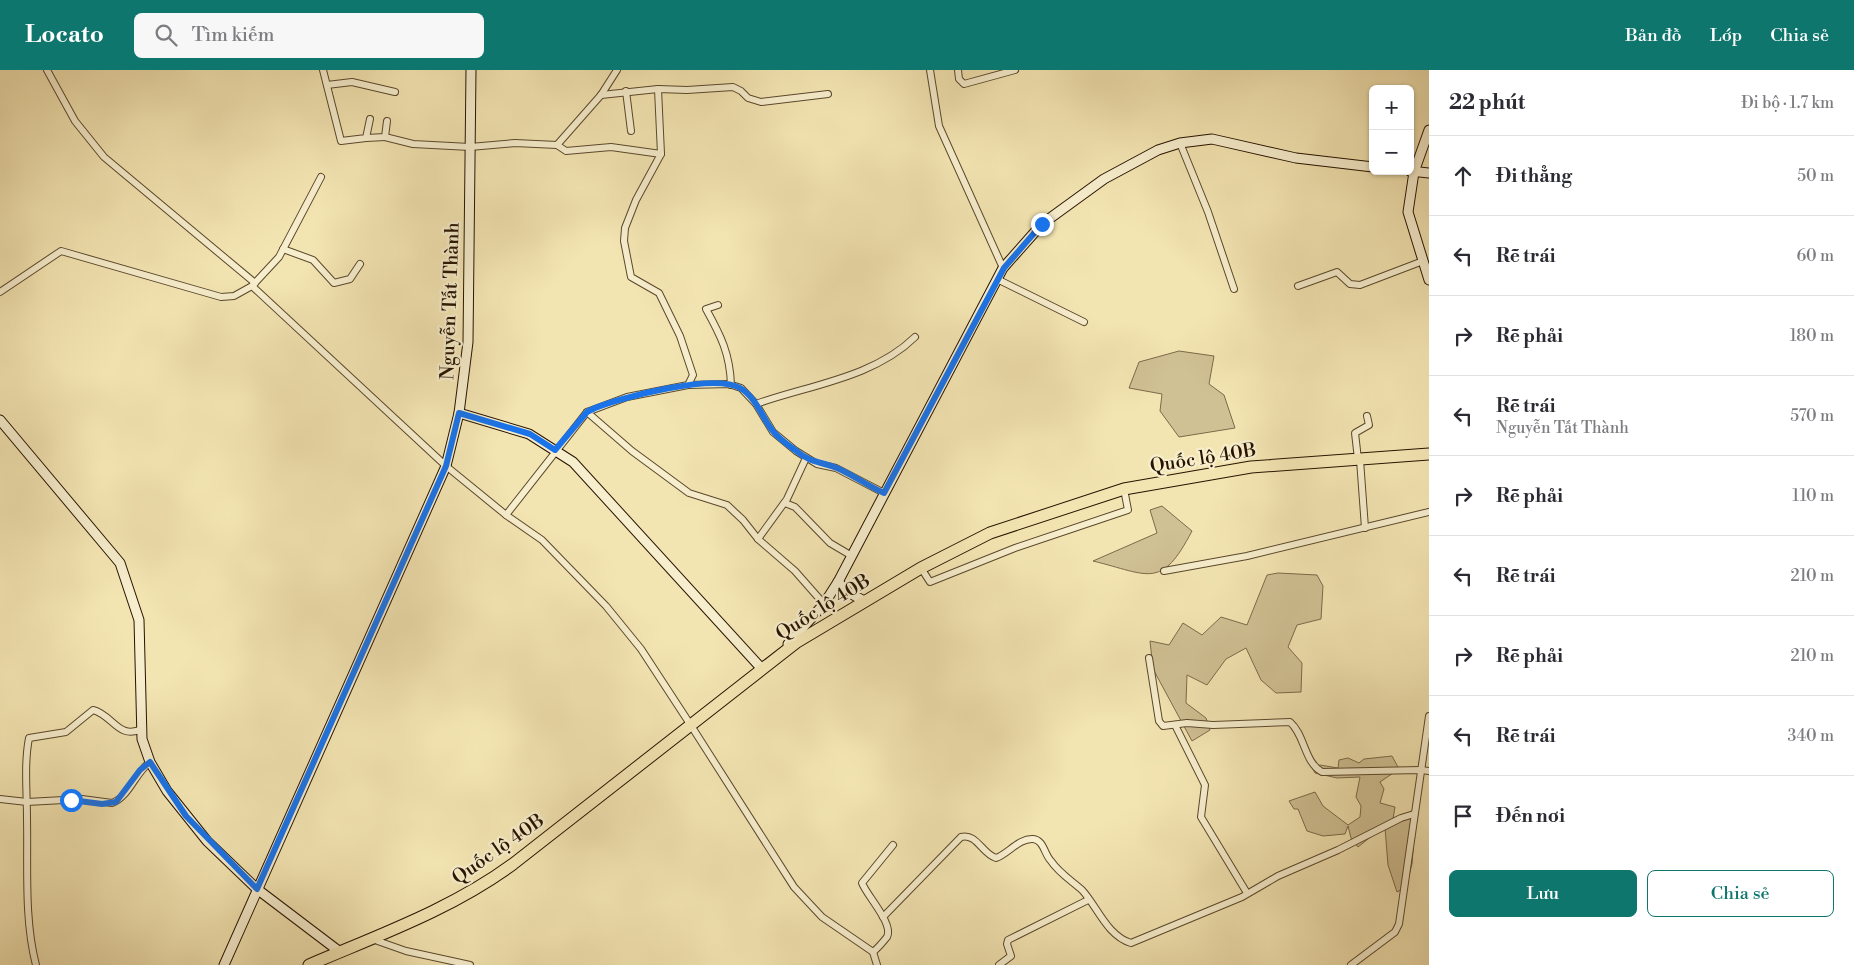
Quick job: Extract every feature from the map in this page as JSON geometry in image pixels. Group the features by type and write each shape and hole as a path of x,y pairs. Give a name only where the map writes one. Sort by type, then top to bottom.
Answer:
{"highway":[{"name":"Quốc lộ 40B","path":"309,965 372,939 458,899 494,878 797,642 921,568 990,533 1124,489 1251,467 1429,454"}],"main road":[{"name":"Nguyễn Tất Thành","path":"224,965 446,466 459,413 467,364 470,308 471,70"},
{"path":"1414,166 1429,130"},
{"path":"459,413 522,432 573,462 762,669 800,632 824,604 838,582 1004,268 1042,224 1104,179 1158,150 1180,143 1212,139 1296,158 1369,167"},
{"path":"1414,171 1429,173"},
{"path":"1412,175 1408,212 1429,280"},
{"path":"0,420 120,563 139,620 142,739 150,762 186,816 257,889 340,952"},
{"path":"838,582 848,592 864,601"}],"street":[{"path":"46,70 75,121 104,157 254,284 446,466 506,515 542,540 606,606 640,649 794,887 822,917 873,952 877,965"},
{"path":"323,70 341,142 385,137 413,144 470,147 515,143 557,145 566,151 611,147 661,154"},
{"path":"557,145 601,95 617,70"},
{"path":"930,70 939,126 1004,268"},
{"path":"958,70 959,79 964,84 1015,70"},
{"path":"327,85 352,82 395,92"},
{"path":"601,95 658,89 733,87 742,91 748,98 761,102 828,94"},
{"path":"658,89 661,154 630,214 624,241 631,277 659,293 668,309 693,374 688,386"},
{"path":"626,91 631,131"},
{"path":"366,138 370,119"},
{"path":"385,137 387,121"},
{"path":"1180,143 1208,212 1234,289"},
{"path":"0,292 61,251 221,297 234,296 254,284 270,268 283,249 321,176"},
{"path":"283,249 313,260 334,283 350,279 360,264"},
{"path":"1298,286 1336,272 1350,284 1360,285 1423,261"},
{"path":"999,280 1084,322"},
{"path":"718,305 706,309 725,345 731,365 731,385"},
{"path":"756,404 812,388 880,362 898,351 915,337"},
{"path":"506,515 555,450 587,412 627,397 688,386 731,385 740,388 756,404 773,432 806,458 818,464 836,468 884,493"},
{"path":"587,412 632,451 689,493 708,497 728,505 758,539 794,571 824,604"},
{"path":"1365,528 1356,433 1368,427 1367,416"},
{"path":"758,539 785,503 806,458"},
{"path":"921,568 930,582 1015,548 1128,510 1124,489"},
{"path":"785,503 795,507 830,543 852,556"},
{"path":"1164,571 1220,561 1429,512"},
{"path":"1149,658 1159,721 1163,726 1192,723 1213,725 1290,722 1298,730 1313,763 1322,772 1429,771"},
{"path":"36,965 30,928 27,802 27,748 31,736 66,732 93,710 124,732 135,732 142,729"},
{"path":"1351,965 1395,932 1399,924 1429,716"},
{"path":"1175,725 1205,785 1201,817 1247,893"},
{"path":"0,799 27,802 82,799 112,803 122,797 140,770 150,762"},
{"path":"883,917 943,853 964,836 972,838 996,858 1023,841 1029,839 1039,840 1052,863 1083,892 1123,940 1130,943 1230,903 1396,820 1414,814"},
{"path":"873,952 888,934 888,926 862,883 893,845"},
{"path":"999,965 1011,956 1007,944 1008,940 1088,900"},
{"path":"372,939 406,951 470,965"}],"shaded area":[{"path":"1179,351 1214,356 1209,384 1224,395 1235,428 1179,437 1160,411 1162,394 1129,388 1139,362"},
{"path":"1162,506 1192,531 1171,563 1162,570 1152,573 1141,573 1093,561 1157,533 1150,510"},
{"path":"1278,573 1317,575 1323,586 1321,619 1297,625 1288,647 1302,663 1301,692 1276,693 1261,680 1246,648 1226,659 1207,685 1187,675 1186,703 1206,718 1210,730 1192,741 1153,669 1150,641 1169,645 1183,623 1202,635 1221,617 1247,625 1267,575"},
{"path":"1392,756 1399,769 1380,782 1384,789 1380,803 1395,807 1393,819 1358,847 1351,838 1348,826 1345,834 1323,836 1307,831 1298,809 1294,809 1289,801 1315,792 1323,806 1348,825 1360,817 1361,806 1356,797 1360,777 1337,778 1315,773 1313,769 1320,765 1338,768 1339,760 1348,758 1359,763 1364,759"},
{"path":"1416,813 1412,864 1406,887 1397,892 1388,865 1385,828"}],"route":[{"path":"71,800 82,799 102,804 116,802 122,797 140,770 150,762 167,791 186,816 207,840 257,889 446,466 459,413 475,416 530,434 555,450 587,412 610,402 646,392 688,386 729,384 740,388 756,404 773,432 796,451 818,464 836,468 884,493 1004,268 1042,224"}]}
